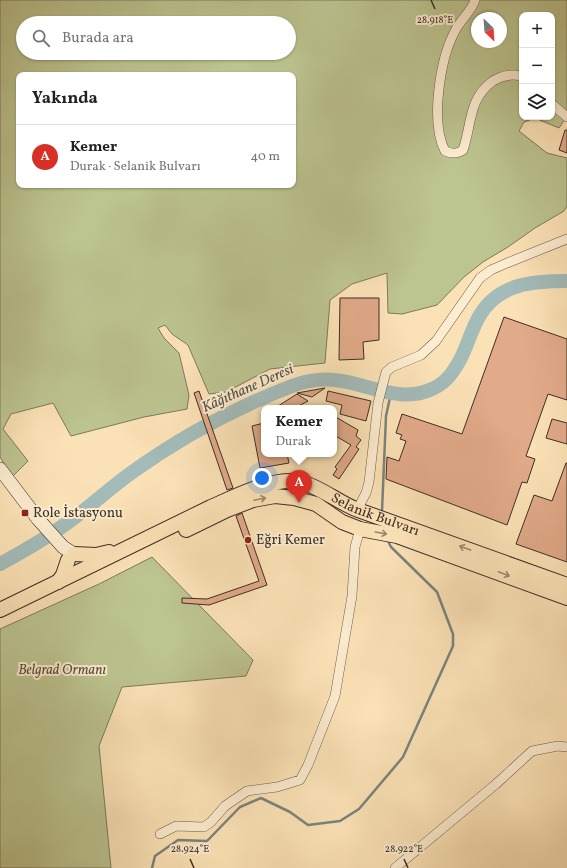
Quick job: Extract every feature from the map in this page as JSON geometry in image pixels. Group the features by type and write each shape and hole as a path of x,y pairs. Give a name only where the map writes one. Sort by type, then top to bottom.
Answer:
{"main road":[{"path":"0,469 38,519 65,550 80,562 81,574"},
{"name":"Selanik Bulvarı","path":"81,574 126,549 243,493 270,484 302,482 357,510 567,585"},
{"name":"Selanik Bulvarı","path":"81,574 240,505 275,496 294,498 316,504 342,522 362,529 397,536 567,598"},
{"path":"316,504 337,511 357,510 358,519 362,529"},
{"path":"65,550 96,555 126,549"},
{"path":"58,582 63,575 65,550"},
{"path":"0,610 58,582 81,574"},
{"path":"0,619 81,574"}],"street":[{"path":"475,0 454,31 448,48 440,87 439,131 441,143 445,151 459,153 463,150 474,104 483,89 495,80 509,74 519,76"},
{"path":"555,107 567,117"},
{"path":"357,510 366,493 369,482 378,403 386,372 392,367 421,355 436,342 480,278 491,270 567,239"},
{"path":"160,834 176,826 189,825 204,827 212,822 225,806 247,791 278,787 300,780 308,765 335,696 352,596 355,547 362,529"},
{"path":"395,868 496,784 532,751 558,746 567,747"}],"green space":[{"path":"0,0 567,0 567,116 559,128 540,120 555,120 555,12 519,12 519,120 530,120 524,122 519,131 547,153 567,158 567,206 564,211 483,262 464,277 437,305 402,314 388,313 387,273 352,284 330,300 325,363 270,369 226,392 209,394 188,345 172,334 165,325 158,328 164,338 179,353 189,395 187,409 144,417 71,436 53,403 11,414 3,429 28,461 12,477 0,457"},
{"name":"Belgrad Ormanı","path":"152,557 253,660 246,676 122,687 99,746 111,868 0,868 0,629 99,584"}],"building":[{"path":"565,130 567,130 567,153 559,150"},
{"path":"340,298 379,298 379,340 363,342 364,359 339,360"},
{"path":"504,317 567,339 567,400 548,394 526,456 535,459 527,483 522,482 507,525 386,479 387,457 399,461 406,441 400,439 402,435 396,433 402,414 462,434"},
{"path":"325,388 312,397 297,393"},
{"path":"199,391 233,488 227,490 194,393"},
{"path":"328,391 371,401 366,421 340,414 342,405 326,401"},
{"path":"297,394 308,401 301,405 280,405"},
{"path":"337,418 358,430 356,436 361,440 356,447 359,449 339,479 333,475 337,469 335,467 351,445 337,437"},
{"path":"552,419 567,423 567,444 546,438"},
{"path":"261,424 261,457 288,457 289,463 260,468 252,426"},
{"path":"566,463 567,562 516,544 534,495 552,501"},
{"path":"242,513 267,585 209,605 182,603 182,598 207,599 259,581 236,516"}],"waterway":[{"name":"Kâğıthane Deresi","path":"0,564 36,544 62,527 123,479 169,447 229,414 298,384 310,381 336,380 400,394 423,392 439,386 453,372 461,358 480,315 488,304 497,296 507,290 530,283 567,281"},
{"path":"382,511 386,416 391,393"},
{"path":"152,868 155,856 178,840 207,841 240,807 261,798 290,812 308,825 340,821 359,809 403,757 453,646 453,634 437,592 391,547 388,541"}],"place":[{"name":"Kemer","path":"299,503"},
{"name":"Role İstasyonu","path":"25,513"},
{"name":"Eğri Kemer","path":"248,540"}]}
